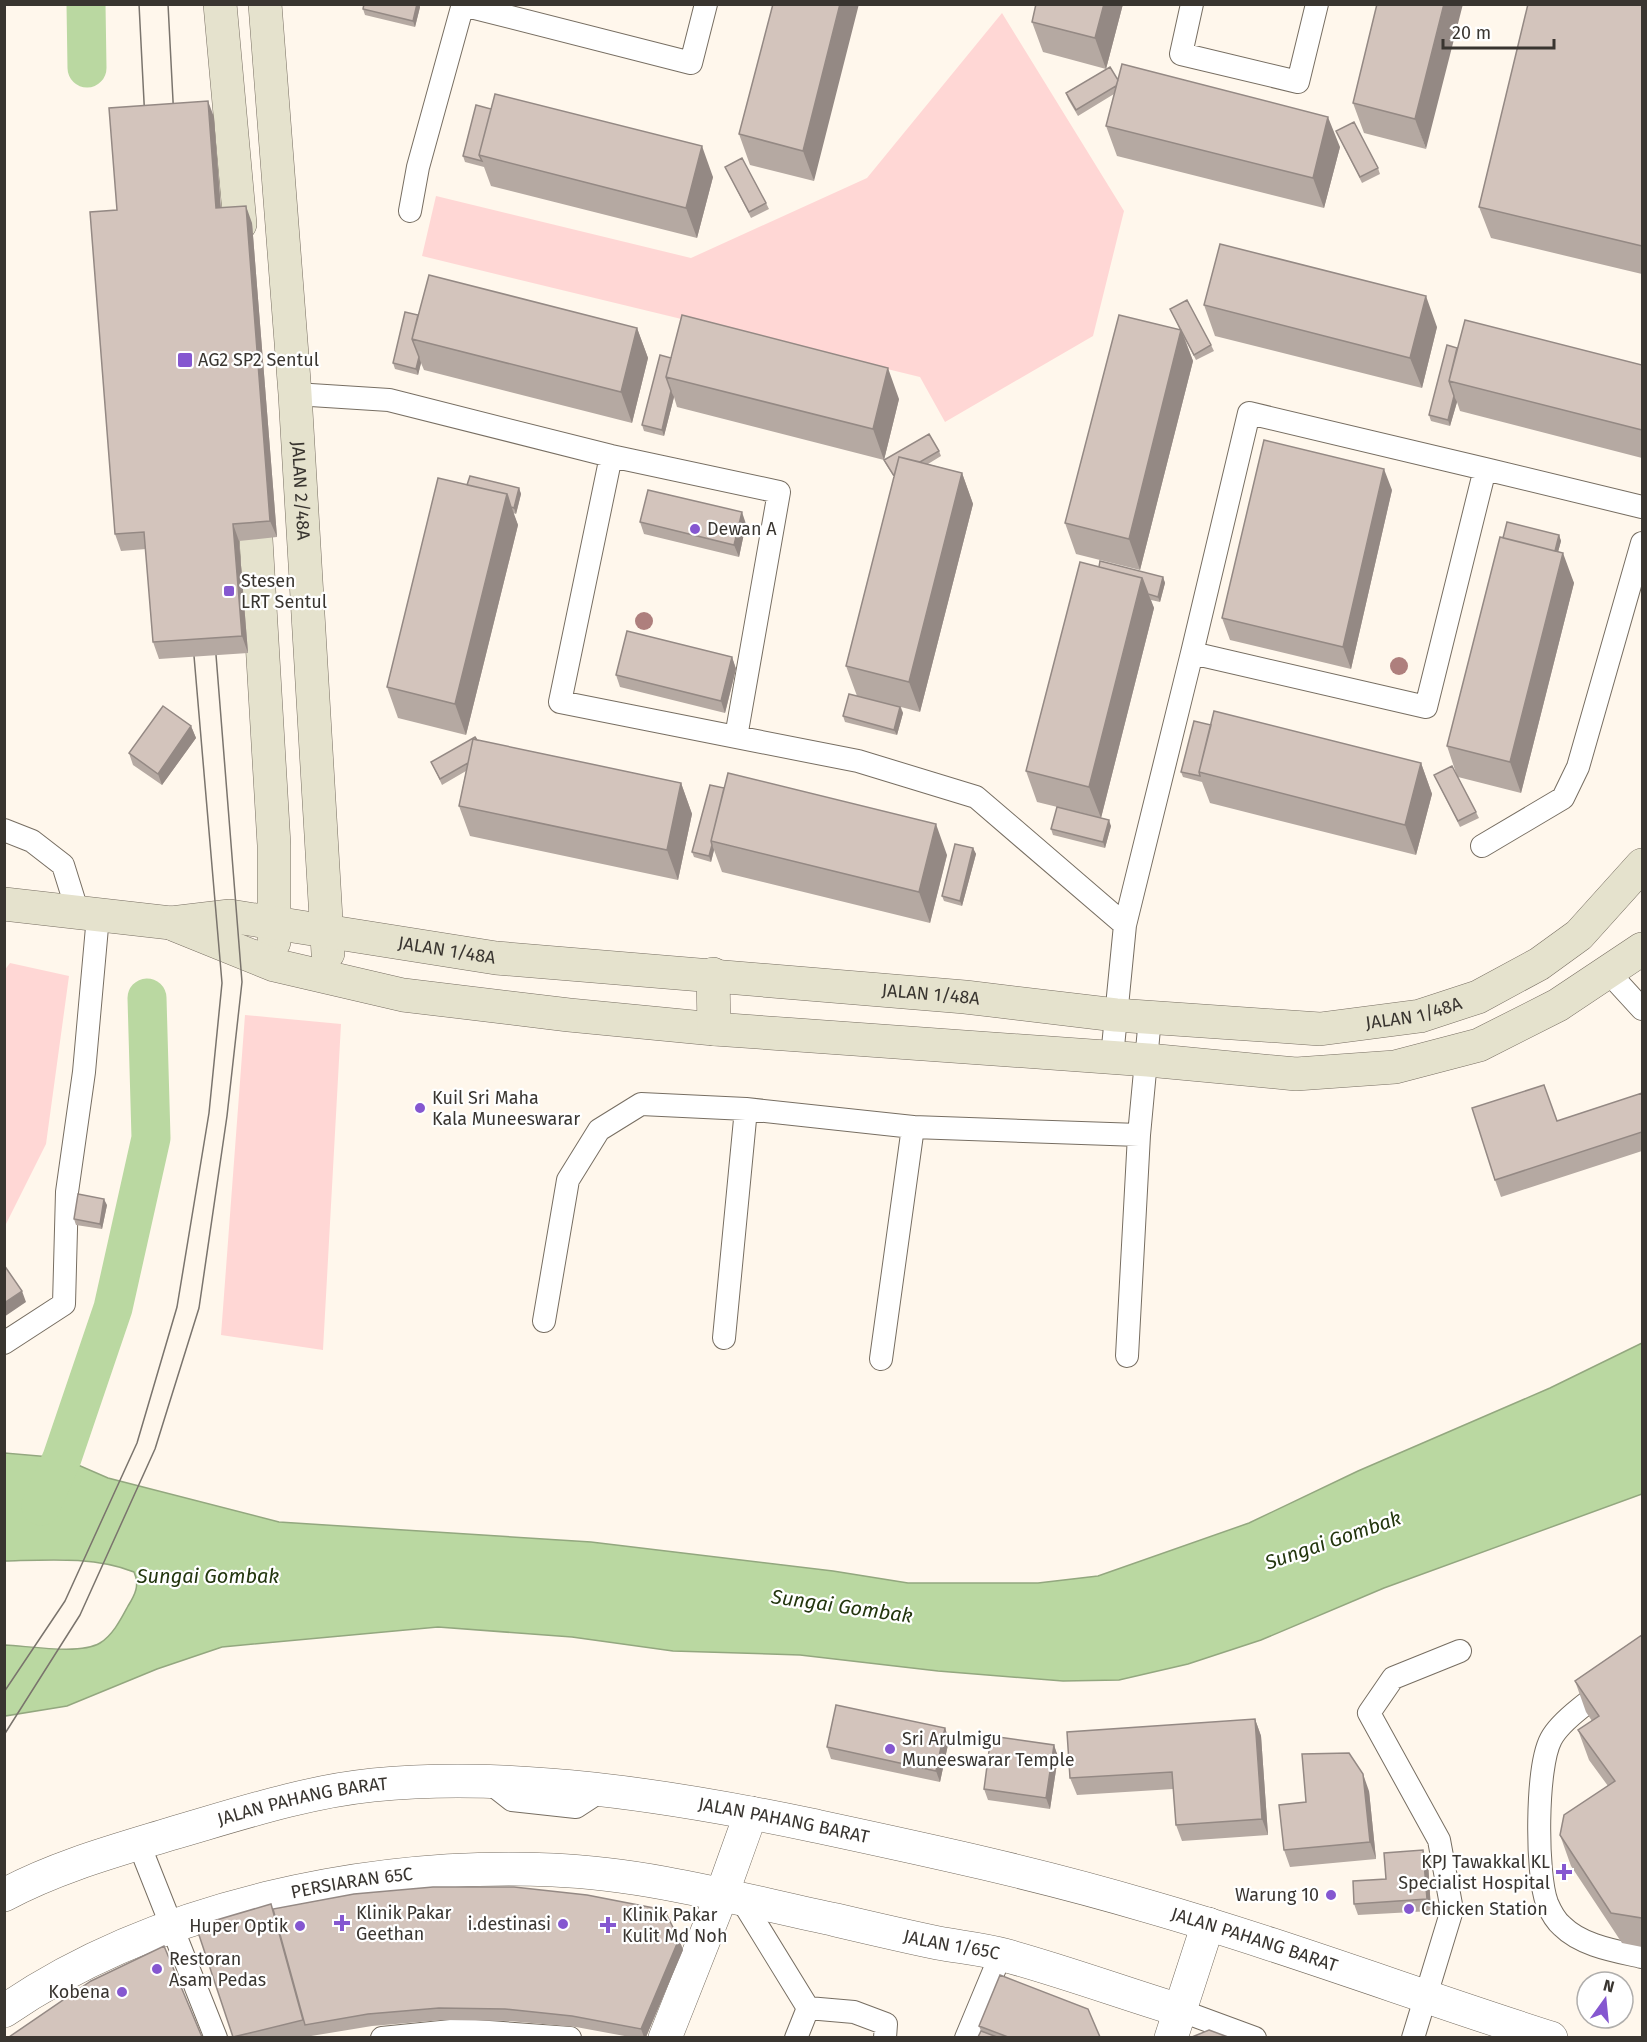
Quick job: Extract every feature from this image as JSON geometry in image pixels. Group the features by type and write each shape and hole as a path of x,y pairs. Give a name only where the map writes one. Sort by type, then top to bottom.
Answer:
{"main road":[{"path":"220,4 240,224"},
{"name":"JALAN 2/48A","path":"265,4 295,394 329,932 328,976"},
{"path":"256,539 274,845 274,965"},
{"name":"JALAN 1/48A","path":"4,904 171,923 230,916 496,958 713,974 965,997 1150,1018 1320,1029 1420,1016 1478,998 1539,964 1579,935 1642,866"},
{"name":"JALAN 1/48A","path":"171,923 274,965 403,995 569,1015 714,1029 1148,1060 1296,1074 1395,1066 1479,1045 1558,1005 1642,949"},
{"path":"713,974 714,1029"}],"street":[{"name":"JALAN PAHANG BARAT","path":"4,1895 32,1880 139,1844 258,1809 368,1786 450,1780 599,1792 751,1813 1011,1870 1208,1924 1425,1998 1551,2037"},
{"path":"664,2037 732,1897 751,1813"},
{"name":"PERSIARAN 65C","path":"4,2011 83,1965 174,1927 252,1903 349,1882 414,1875 554,1870 660,1882 732,1897"},
{"name":"JALAN 1/65C","path":"732,1897 938,1943 1001,1954 1175,2024"},
{"path":"1175,2024 1208,1924"}],"lane":[{"path":"410,211 418,167 463,5 691,63 706,4"},
{"path":"1192,4 1181,54 1298,82 1317,4"},
{"path":"295,394 388,400 611,456 779,492 736,737"},
{"path":"1112,1058 1125,925 1249,413 1642,507"},
{"path":"611,456 560,702 858,761 976,797 1125,925"},
{"path":"1192,653 1426,707 1485,469"},
{"path":"1482,846 1563,798 1578,767 1642,543"},
{"path":"4,830 32,841 63,865 88,914 84,1072 67,1192 64,1304 4,1343"},
{"path":"1609,973 1642,1008"},
{"path":"1127,1356 1139,1135 1148,1060 1150,1018"},
{"path":"544,1321 568,1180 599,1130 642,1104 746,1109 913,1127 1139,1135"},
{"path":"724,1338 746,1109"},
{"path":"880,1359 913,1127"},
{"path":"1413,2037 1452,1910 1438,1840 1369,1713 1393,1678 1460,1651"},
{"path":"1642,1664 1575,1713 1551,1739 1542,1767 1540,1790 1542,1866 1547,1902 1561,1926 1581,1939 1642,1957"},
{"path":"1575,1713 1588,1731"},
{"path":"139,1844 216,2037"},
{"path":"732,1897 808,2008"},
{"path":"966,2037 1001,1954"},
{"path":"796,2037 808,2008"},
{"path":"808,2008 855,2012 886,2024 885,2037"},
{"path":"1175,2024 1255,2037"},
{"path":"382,2037 461,2030 570,2037"}],"shaded area":[{"path":"1002,13 1124,211 1093,336 945,422 920,377 422,256 436,196 691,258 867,178"},
{"path":"10,963 69,976 46,1144 5,1226 4,971"},
{"path":"245,1015 341,1024 323,1350 221,1335"}],"water":[{"name":"Sungai Gombak","path":"1642,1343 1642,1494 1384,1588 1261,1640 1188,1664 1119,1680 1063,1681 938,1671 800,1655 673,1651 572,1637 438,1627 222,1647 157,1669 67,1706 5,1716 5,1645 80,1649 100,1643 109,1636 119,1621 133,1598 137,1586 134,1572 103,1563 70,1560 5,1561 5,1453 62,1458 108,1478 279,1522 591,1542 833,1571 908,1583 1038,1583 1098,1576 1249,1523 1358,1471 1550,1388"}],"building":[{"path":"364,4 417,4 413,21 363,9"},
{"path":"773,4 840,4 803,151 739,134"},
{"path":"1036,4 1104,4 1095,38 1032,22"},
{"path":"1377,4 1444,4 1415,119 1353,103"},
{"path":"1528,4 1642,4 1642,246 1479,207"},
{"path":"1122,64 1328,117 1313,178 1106,126"},
{"path":"1110,67 1118,80 1116,86 1076,110 1066,93"},
{"path":"495,94 702,146 686,208 479,155"},
{"name":"AG2 SP2 Sentul","path":"208,101 216,208 246,206 270,521 233,524 242,636 153,642 144,532 115,534 90,212 117,210 109,108"},
{"path":"476,105 491,109 479,155 482,161 463,156"},
{"path":"1354,122 1378,168 1360,177 1336,131"},
{"path":"742,158 766,203 749,212 725,167"},
{"path":"1220,244 1426,296 1410,358 1204,305"},
{"path":"429,275 637,328 621,392 412,339"},
{"path":"1187,300 1211,345 1194,355 1170,309"},
{"path":"405,312 418,315 412,339 419,357 416,369 393,363"},
{"path":"682,315 888,368 873,429 666,377"},
{"path":"1119,315 1181,330 1129,539 1065,523"},
{"path":"1465,320 1642,365 1642,430 1449,381"},
{"path":"1447,345 1457,348 1449,381 1454,396 1448,420 1429,415"},
{"path":"660,355 671,358 666,377 671,391 662,430 642,425"},
{"path":"929,434 939,451 920,462 899,457 894,476 884,460"},
{"path":"1264,440 1384,469 1343,647 1222,618"},
{"path":"899,457 962,473 909,682 846,666"},
{"path":"470,476 519,488 514,508 511,507 507,494 467,485"},
{"path":"438,478 507,494 455,704 387,687"},
{"name":"Dewan A","path":"648,490 742,512 734,545 640,522"},
{"path":"1507,522 1559,535 1555,551 1503,538"},
{"path":"1500,537 1563,553 1510,762 1447,746"},
{"path":"1100,561 1163,577 1158,597 1148,594 1142,578 1099,567"},
{"path":"1080,562 1142,578 1089,787 1026,771"},
{"path":"627,631 732,657 721,701 616,675"},
{"path":"849,694 900,707 894,730 843,716"},
{"path":"163,706 191,726 158,774 129,753"},
{"path":"1214,711 1421,763 1405,825 1199,772"},
{"path":"1194,721 1211,725 1199,772 1200,776 1181,772"},
{"path":"475,737 477,740 473,739 468,763 440,779 431,762"},
{"path":"473,739 681,783 667,850 459,806"},
{"path":"1452,766 1476,812 1458,821 1434,775"},
{"path":"728,773 936,824 919,892 711,841"},
{"path":"710,785 724,788 709,856 692,852"},
{"path":"1057,807 1109,820 1103,842 1051,829"},
{"path":"955,844 973,848 960,901 942,896"},
{"path":"1544,1085 1557,1121 1642,1093 1642,1132 1495,1180 1472,1108"},
{"path":"78,1194 104,1199 100,1224 74,1219"},
{"path":"4,1265 22,1291 4,1303"},
{"path":"1642,1635 1642,1918 1611,1913 1560,1835 1564,1815 1615,1781 1578,1730 1599,1716 1575,1681"},
{"name":"Sri Arulmigu Muneeswarar Temple","path":"836,1705 945,1728 936,1771 827,1747"},
{"path":"1255,1719 1262,1819 1176,1825 1172,1772 1070,1778 1067,1732"},
{"path":"991,1736 1054,1745 1046,1798 984,1789"},
{"path":"1349,1753 1363,1774 1370,1842 1284,1850 1279,1805 1306,1802 1302,1754"},
{"path":"1423,1850 1427,1899 1354,1904 1353,1881 1386,1879 1384,1853"},
{"path":"433,1887 514,1887 587,1895 664,1910 679,1939 641,2029 572,2016 505,2009 439,2008 368,2014 305,2025 273,1909 354,1894"},
{"path":"271,1904 303,2020 233,2037 196,1926"},
{"path":"164,1946 202,2037 9,2037 91,1981"},
{"path":"1000,1975 1088,2009 1100,2037 1008,2037 979,2026"},
{"path":"1209,2030 1228,2037 1192,2037"},
{"path":"981,2031 997,2037 978,2037"}],"waterway":[{"path":"86,4 87,68"},
{"path":"41,1506 62,1458 113,1308 151,1138 147,998"}],"tram line":[{"path":"139,4 145,121"},
{"path":"168,4 174,120"},
{"path":"4,1735 80,1615 155,1449 199,1308 227,1116 242,982 216,655"},
{"path":"4,1692 65,1601 137,1443 177,1307 209,1113 222,983 194,656"}],"place":[{"name":"AG2 SP2 Sentul","path":"185,360"},
{"name":"Dewan A","path":"695,529"},
{"name":"Stesen LRT Sentul","path":"229,591"},
{"name":"Kuil Sri Maha Kala Muneeswarar","path":"420,1108"},
{"name":"Sri Arulmigu Muneeswarar Temple","path":"890,1749"},
{"name":"KPJ Tawakkal KL Specialist Hospital","path":"1564,1872"},
{"name":"Warung 10","path":"1331,1895"},
{"name":"Chicken Station","path":"1409,1909"},
{"name":"Klinik Pakar Geethan","path":"342,1923"},
{"name":"i.destinasi","path":"563,1924"},
{"name":"Klinik Pakar Kulit Md Noh","path":"608,1925"},
{"name":"Huper Optik","path":"300,1926"},
{"name":"Restoran Asam Pedas","path":"157,1969"},
{"name":"Kobena","path":"122,1992"}]}
